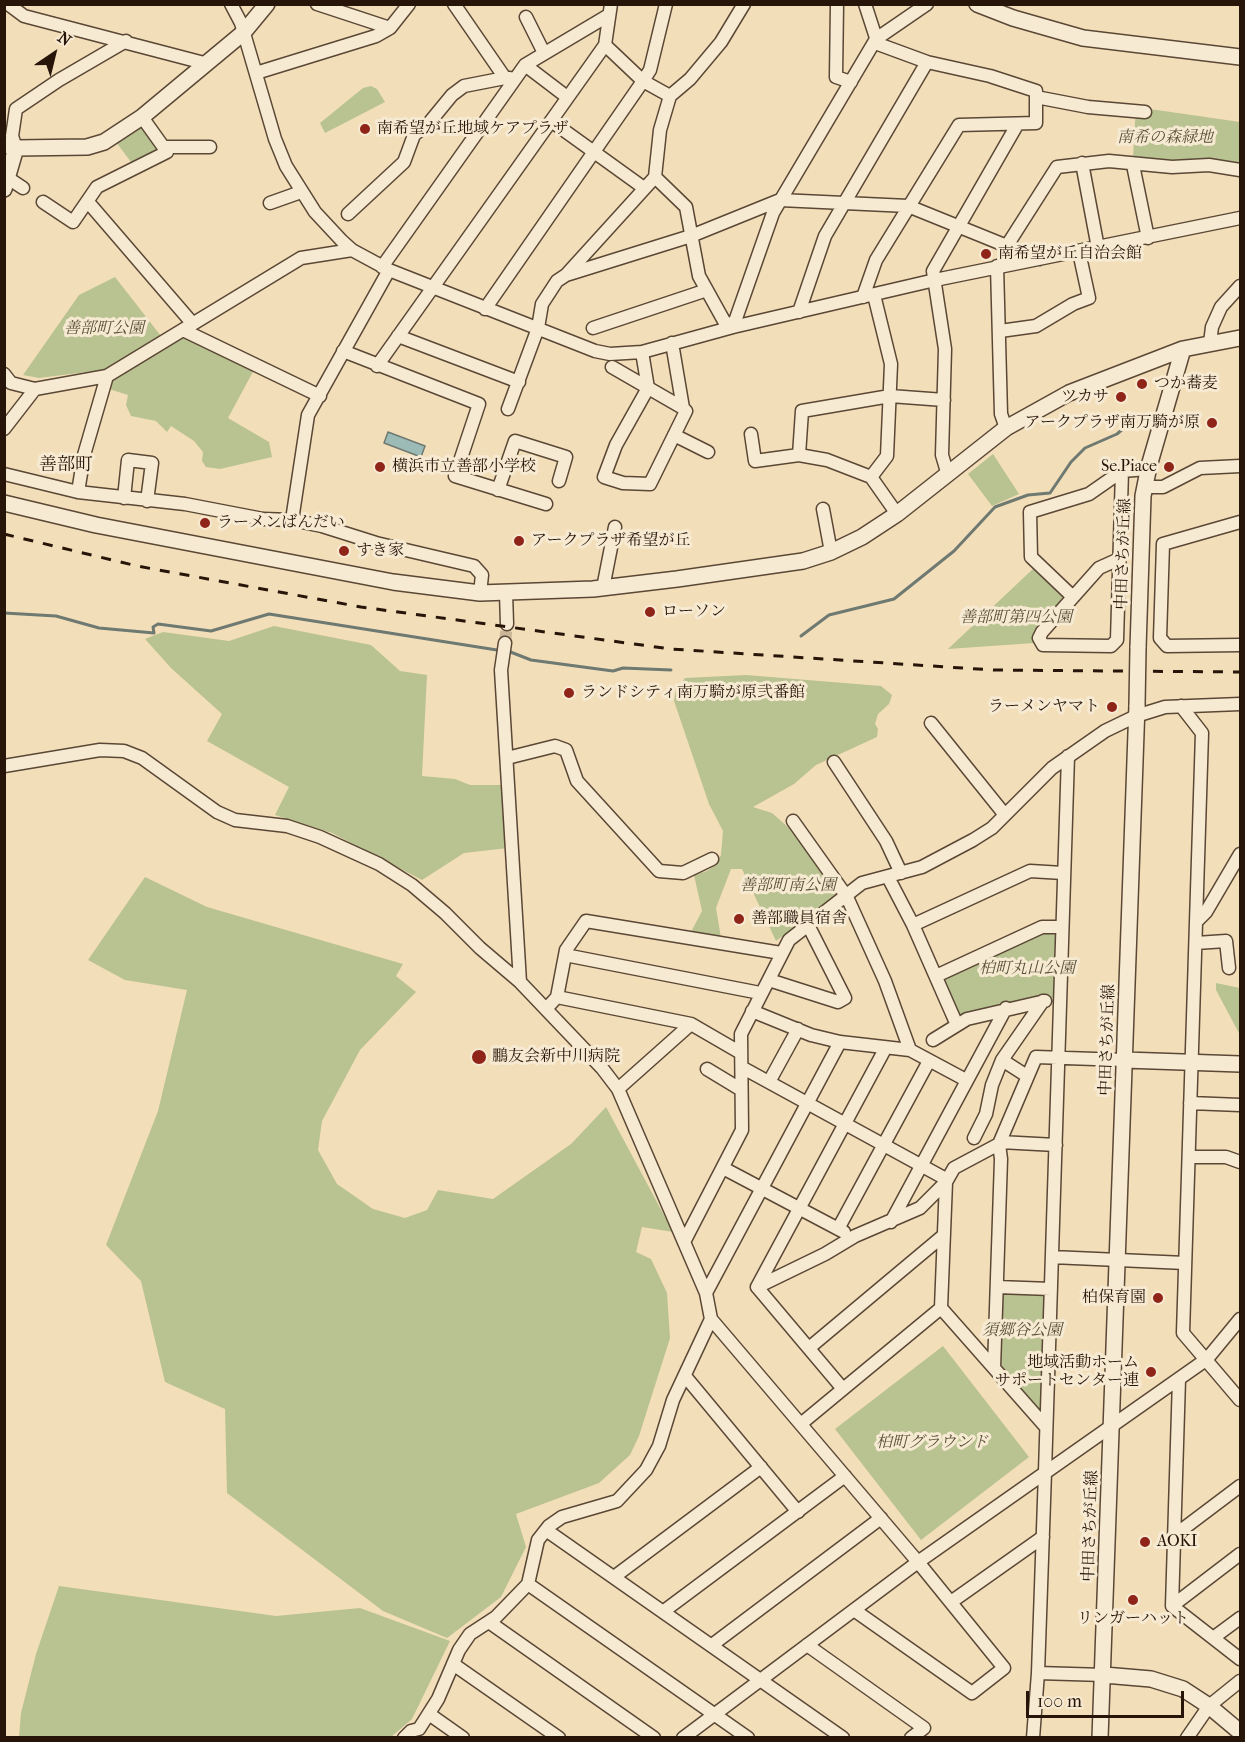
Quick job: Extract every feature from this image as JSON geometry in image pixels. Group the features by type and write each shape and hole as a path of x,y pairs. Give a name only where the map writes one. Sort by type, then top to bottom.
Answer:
{"street":[{"path":"8,4 24,16 204,63"},
{"path":"231,4 243,33 275,139 301,192 331,230 352,250 386,269 485,309 610,354 642,352 733,327 935,280 1240,218"},
{"path":"10,147 94,145 104,142 142,117 204,63 243,33 267,4"},
{"path":"318,4 335,7 390,28"},
{"path":"256,73 376,36 390,28 409,4"},
{"path":"454,4 510,78"},
{"path":"485,309 644,81 650,70 666,4"},
{"path":"508,409 538,328 542,304 557,281 566,275 655,177 660,130 670,96 690,79 721,42 744,4"},
{"path":"837,4 836,76 851,82"},
{"path":"865,4 878,44 927,62 1036,91 1036,123 959,125 876,260 869,296 891,364 887,456 871,477"},
{"path":"733,327 773,213 876,39 927,4"},
{"path":"977,4 1013,18 1083,38 1240,57"},
{"path":"377,366 605,45 610,10"},
{"path":"292,520 308,415 386,269 510,78 610,10"},
{"path":"526,17 544,53"},
{"path":"22,188 6,183 16,109 59,80 126,41"},
{"path":"605,45 644,81 670,96"},
{"path":"800,312 825,236 927,62"},
{"path":"525,66 567,97"},
{"path":"331,230 404,162 414,135 429,123 452,95 464,86 510,78"},
{"path":"1036,97 1088,107 1145,112"},
{"path":"43,202 73,222 97,186 167,153 142,117"},
{"path":"551,122 644,188"},
{"path":"947,472 942,455 945,349 933,271 957,225 1017,124"},
{"path":"164,147 210,147"},
{"path":"1008,244 1051,173 1057,167 1109,161 1172,167 1209,165 1240,170"},
{"path":"1082,163 1098,248"},
{"path":"1133,165 1148,238"},
{"path":"655,177 686,207 699,276 724,321 733,327"},
{"path":"270,203 301,192"},
{"path":"566,275 691,236 780,200 908,206 1008,244 1039,259"},
{"path":"88,202 188,327 320,396"},
{"path":"4,374 11,382 35,389 107,376 243,296 301,258 352,250"},
{"path":"999,331 1036,326 1073,304 1089,298 1079,252"},
{"path":"998,266 1001,414 1006,428"},
{"path":"1210,343 1212,327 1221,307 1240,285"},
{"path":"593,328 707,290"},
{"path":"398,336 519,382"},
{"path":"4,503 96,525 382,580 480,593 603,588 803,561 831,552 862,537 897,514 947,472 1006,428 1069,393 1183,349 1240,338"},
{"path":"642,352 648,387 616,445 604,477 623,483 650,484 686,411 683,408 672,343"},
{"name":"中田さちが丘線","path":"1100,1737 1145,487 1183,349"},
{"path":"343,351 479,404 455,476 546,504"},
{"path":"612,367 683,408"},
{"path":"78,492 84,455 107,376"},
{"path":"4,429 35,389"},
{"path":"799,455 802,411 890,396 944,400"},
{"path":"752,434 754,461 799,455 827,460 871,477 897,514"},
{"path":"674,435 708,452"},
{"path":"498,490 515,441 566,457 558,481"},
{"path":"124,498 128,460 152,463 147,501"},
{"path":"1145,487 1163,488 1200,468 1240,466"},
{"path":"1073,597 1031,557 1030,512 1089,494 1122,471 1148,470"},
{"path":"1119,559 1098,568 1042,632 1039,638 1043,645 1111,646 1117,640 1122,471"},
{"path":"4,474 78,492 185,504 263,519 292,520 474,566 482,575 480,593"},
{"path":"823,509 831,552"},
{"path":"1237,643 1167,646 1160,638 1163,544 1240,525"},
{"path":"603,588 615,527"},
{"path":"506,593 507,624"},
{"path":"505,643 501,670 520,982"},
{"path":"684,1242 742,1130 741,1035 760,993 789,940 807,923 847,897 862,884 922,867 974,840 1005,815 1017,799 1068,756 1136,711 1165,707 1240,704"},
{"path":"1181,706 1202,733 1183,1334 1207,1359 1240,1400"},
{"path":"931,723 1005,815"},
{"path":"507,758 555,746 566,750 577,781 659,871 683,873 712,859"},
{"path":"4,766 100,750 124,751 142,758 217,812 235,820 287,826 309,833 350,849 379,864 412,885 520,982 618,1089 706,1293 711,1319 918,1562 1004,1668 972,1693 854,1610"},
{"path":"1032,1736 1038,1673 1046,1472 1045,1426 1068,756"},
{"path":"834,762 886,841 901,873"},
{"path":"793,821 847,897 885,981 910,1050"},
{"path":"1196,922 1206,912 1240,854"},
{"path":"913,925 1029,871 1063,873"},
{"path":"888,877 913,925 957,1025"},
{"path":"546,1009 557,997 565,956 586,921 781,953"},
{"path":"769,980 838,1002 845,998 807,923"},
{"path":"936,976 1042,927 1061,927"},
{"path":"1196,943 1226,941 1229,968"},
{"path":"565,956 760,993"},
{"path":"557,997 691,1024 741,1053"},
{"path":"933,1040 967,1019 1006,1008 1059,1000"},
{"path":"974,1138 986,1114 992,1085 1002,1060 1043,1001"},
{"path":"891,1222 1006,1008"},
{"path":"752,1011 840,1042 885,1049 910,1050 966,1080"},
{"path":"618,1089 691,1024"},
{"path":"769,1082 798,1029"},
{"path":"706,1293 840,1042"},
{"path":"757,1287 885,1049"},
{"path":"994,1368 1001,1159 999,1143 1036,1057 1240,1064"},
{"path":"1002,1060 1027,1076"},
{"path":"838,1229 929,1061"},
{"path":"743,1068 923,1165 946,1181"},
{"path":"706,1069 740,1089"},
{"path":"1190,1103 1240,1106"},
{"path":"757,1287 825,1254 852,1237 920,1208 946,1181 954,1168 999,1143 1056,1145"},
{"path":"1189,1157 1226,1157 1240,1162"},
{"path":"723,1168 852,1237"},
{"path":"946,1181 941,1308 1045,1426"},
{"path":"809,1348 944,1235"},
{"path":"1052,1257 1185,1263"},
{"path":"757,1287 843,1389"},
{"path":"997,1287 1051,1289"},
{"path":"802,1424 941,1308"},
{"path":"404,1737 411,1731 419,1729 429,1714 470,1634 489,1622 528,1584 538,1540 546,1530 562,1517 617,1501 638,1481 659,1446 673,1400 711,1319"},
{"path":"683,1737 918,1562 1207,1359 1240,1320"},
{"path":"685,1376 798,1512"},
{"path":"1172,1606 1179,1379"},
{"path":"614,1577 760,1467"},
{"path":"664,1611 845,1476"},
{"path":"1175,1535 1240,1486"},
{"path":"712,1645 881,1518"},
{"path":"546,1530 843,1737"},
{"path":"951,1602 1043,1537"},
{"path":"1172,1606 1240,1554"},
{"path":"528,1584 748,1737"},
{"path":"1172,1606 1240,1659"},
{"path":"1213,1638 1240,1618"},
{"path":"489,1622 654,1737"},
{"path":"807,1645 924,1728 910,1737"},
{"path":"453,1664 560,1737"},
{"path":"1038,1673 1104,1675 1164,1681 1189,1692 1240,1732"},
{"path":"1187,1737 1209,1706 1240,1681"},
{"path":"429,1714 464,1737"}],"green space":[{"path":"371,86 377,89 385,102 325,133 320,123 363,88"},
{"name":"南希の森緑地","path":"1136,107 1240,122 1240,167 1173,165 1133,157"},
{"path":"139,126 146,128 160,149 134,166 116,142"},
{"name":"善部町公園","path":"115,277 168,345 184,333 255,368 228,418 269,442 272,457 220,469 206,467 202,461 203,452 194,441 171,426 167,432 156,421 131,416 126,405 128,395 109,389 112,378 126,367 39,378 23,375 79,295"},
{"path":"993,454 1019,494 992,506 968,474"},
{"name":"善部町第四公園","path":"1035,567 1067,596 1040,627 1034,643 948,649"},
{"path":"274,626 371,645 400,671 427,675 422,776 455,779 470,785 504,785 508,848 464,853 422,880 332,833 275,815 289,787 207,741 222,714 171,668 145,639 163,632 229,641"},
{"name":"善部町南公園","path":"746,675 881,686 892,695 889,704 878,714 875,724 878,729 877,737 816,765 794,784 753,807 772,813 789,828 838,894 776,941 742,869 731,869 716,908 721,938 691,932 702,911 694,875 716,865 721,855 723,831 709,804 674,701 676,690 685,678"},
{"path":"145,877 207,907 403,964 396,976 416,992 360,1050 322,1121 318,1150 337,1184 373,1209 405,1218 427,1210 438,1190 493,1199 571,1144 606,1107 673,1232 642,1227 636,1252 651,1259 667,1293 670,1338 639,1436 630,1455 599,1483 516,1514 526,1547 501,1597 447,1638 383,1611 227,1493 225,1409 165,1382 141,1281 106,1245 158,1111 187,990 125,980 88,960"},
{"name":"柏町丸山公園","path":"1043,931 1057,934 1056,998 1025,999 958,1020 940,979"},
{"path":"1216,983 1240,988 1240,1035 1216,990"},
{"name":"須郷谷公園","path":"1002,1291 1045,1295 1041,1415 999,1367"},
{"name":"柏町グラウンド","path":"943,1346 1029,1457 921,1540 835,1429"},
{"path":"59,1586 276,1616 360,1608 450,1641 412,1719 391,1737 19,1737 21,1713 36,1654"}],"water":[{"path":"388,432 425,446 421,457 384,443"}],"waterway":[{"path":"801,636 829,615 894,599 954,551 995,507 1028,495 1050,493 1071,462 1085,448 1117,434 1125,427 1144,423"},
{"path":"4,613 56,616 99,628 154,633 153,627 158,624 211,631 269,614 497,650"},
{"path":"508,651 531,660 613,671 623,668 671,670"}],"tunnel":[{"path":"505,643 507,624"}],"railway":[{"path":"4,534 137,566 361,607 671,649 993,670 1240,672"}],"place":[{"name":"南希望が丘地域ケアプラザ","path":"365,129"},
{"name":"南希望が丘自治会館","path":"986,254"},
{"name":"つか蕎麦","path":"1142,384"},
{"name":"ツカサ","path":"1121,397"},
{"name":"アークプラザ南万騎が原","path":"1212,423"},
{"name":"横浜市立善部小学校","path":"380,467"},
{"name":"Se.Piace","path":"1169,467"},
{"name":"ラーメンばんだい","path":"205,523"},
{"name":"アークプラザ希望が丘","path":"519,541"},
{"name":"すき家","path":"344,551"},
{"name":"ローソン","path":"650,612"},
{"name":"ランドシティ南万騎が原弐番館","path":"569,693"},
{"name":"ラーメンヤマト","path":"1112,707"},
{"name":"善部職員宿舎","path":"739,919"},
{"name":"鵬友会新中川病院","path":"479,1057"},
{"name":"柏保育園","path":"1158,1298"},
{"name":"地域活動ホーム サポートセンター連","path":"1151,1372"},
{"name":"AOKI","path":"1145,1542"},
{"name":"リンガーハット","path":"1133,1600"}],"district":[{"name":"善部町","path":"66,466"}]}
